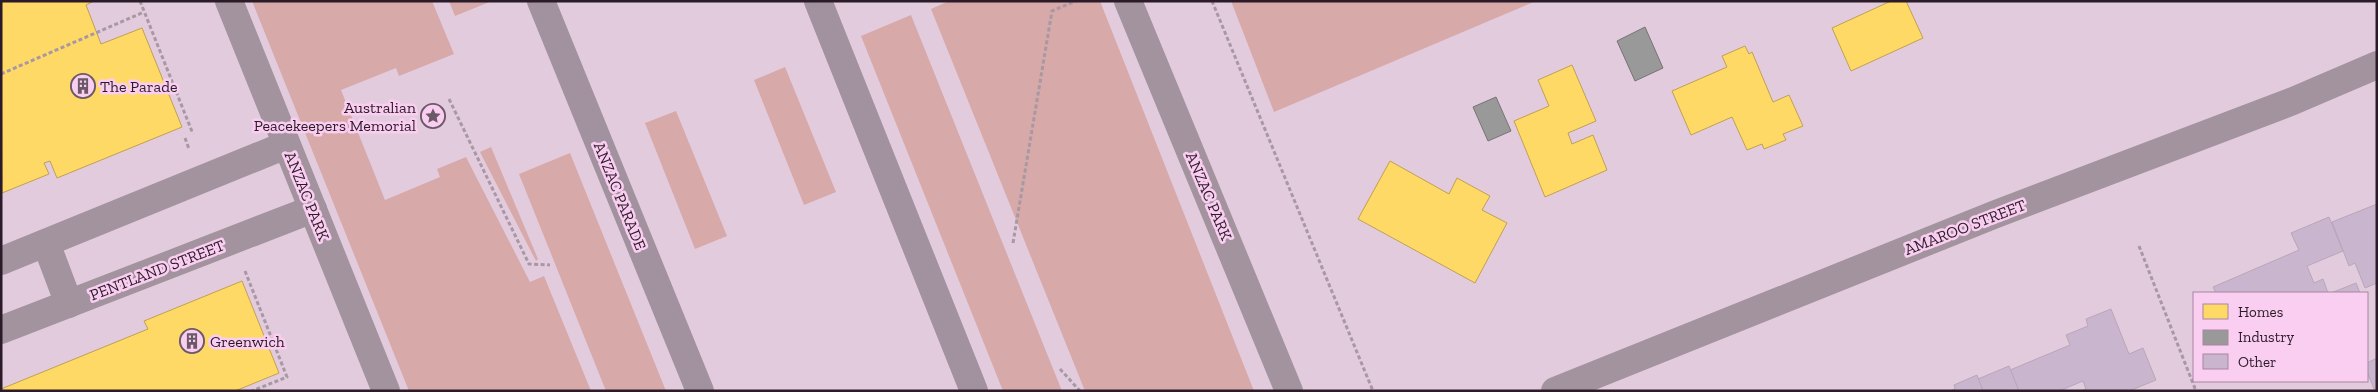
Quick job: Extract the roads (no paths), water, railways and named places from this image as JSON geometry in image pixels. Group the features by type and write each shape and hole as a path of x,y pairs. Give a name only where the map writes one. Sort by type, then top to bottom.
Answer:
{"main road":[{"name":"ANZAC PARADE","path":"541,1 700,391"},
{"path":"818,1 974,391"}],"street":[{"name":"ANZAC PARK","path":"229,1 386,391"},
{"name":"ANZAC PARK","path":"1128,1 1289,391"},
{"name":"AMAROO STREET","path":"1555,391 1996,214 2294,101 2377,65"},
{"path":"1,261 286,145"},
{"name":"PENTLAND STREET","path":"1,330 313,209"},
{"path":"46,242 69,304"}],"place":[{"name":"The Parade","path":"83,86"},
{"name":"Australian Peacekeepers Memorial","path":"433,116"},
{"name":"Greenwich","path":"192,341"}]}
